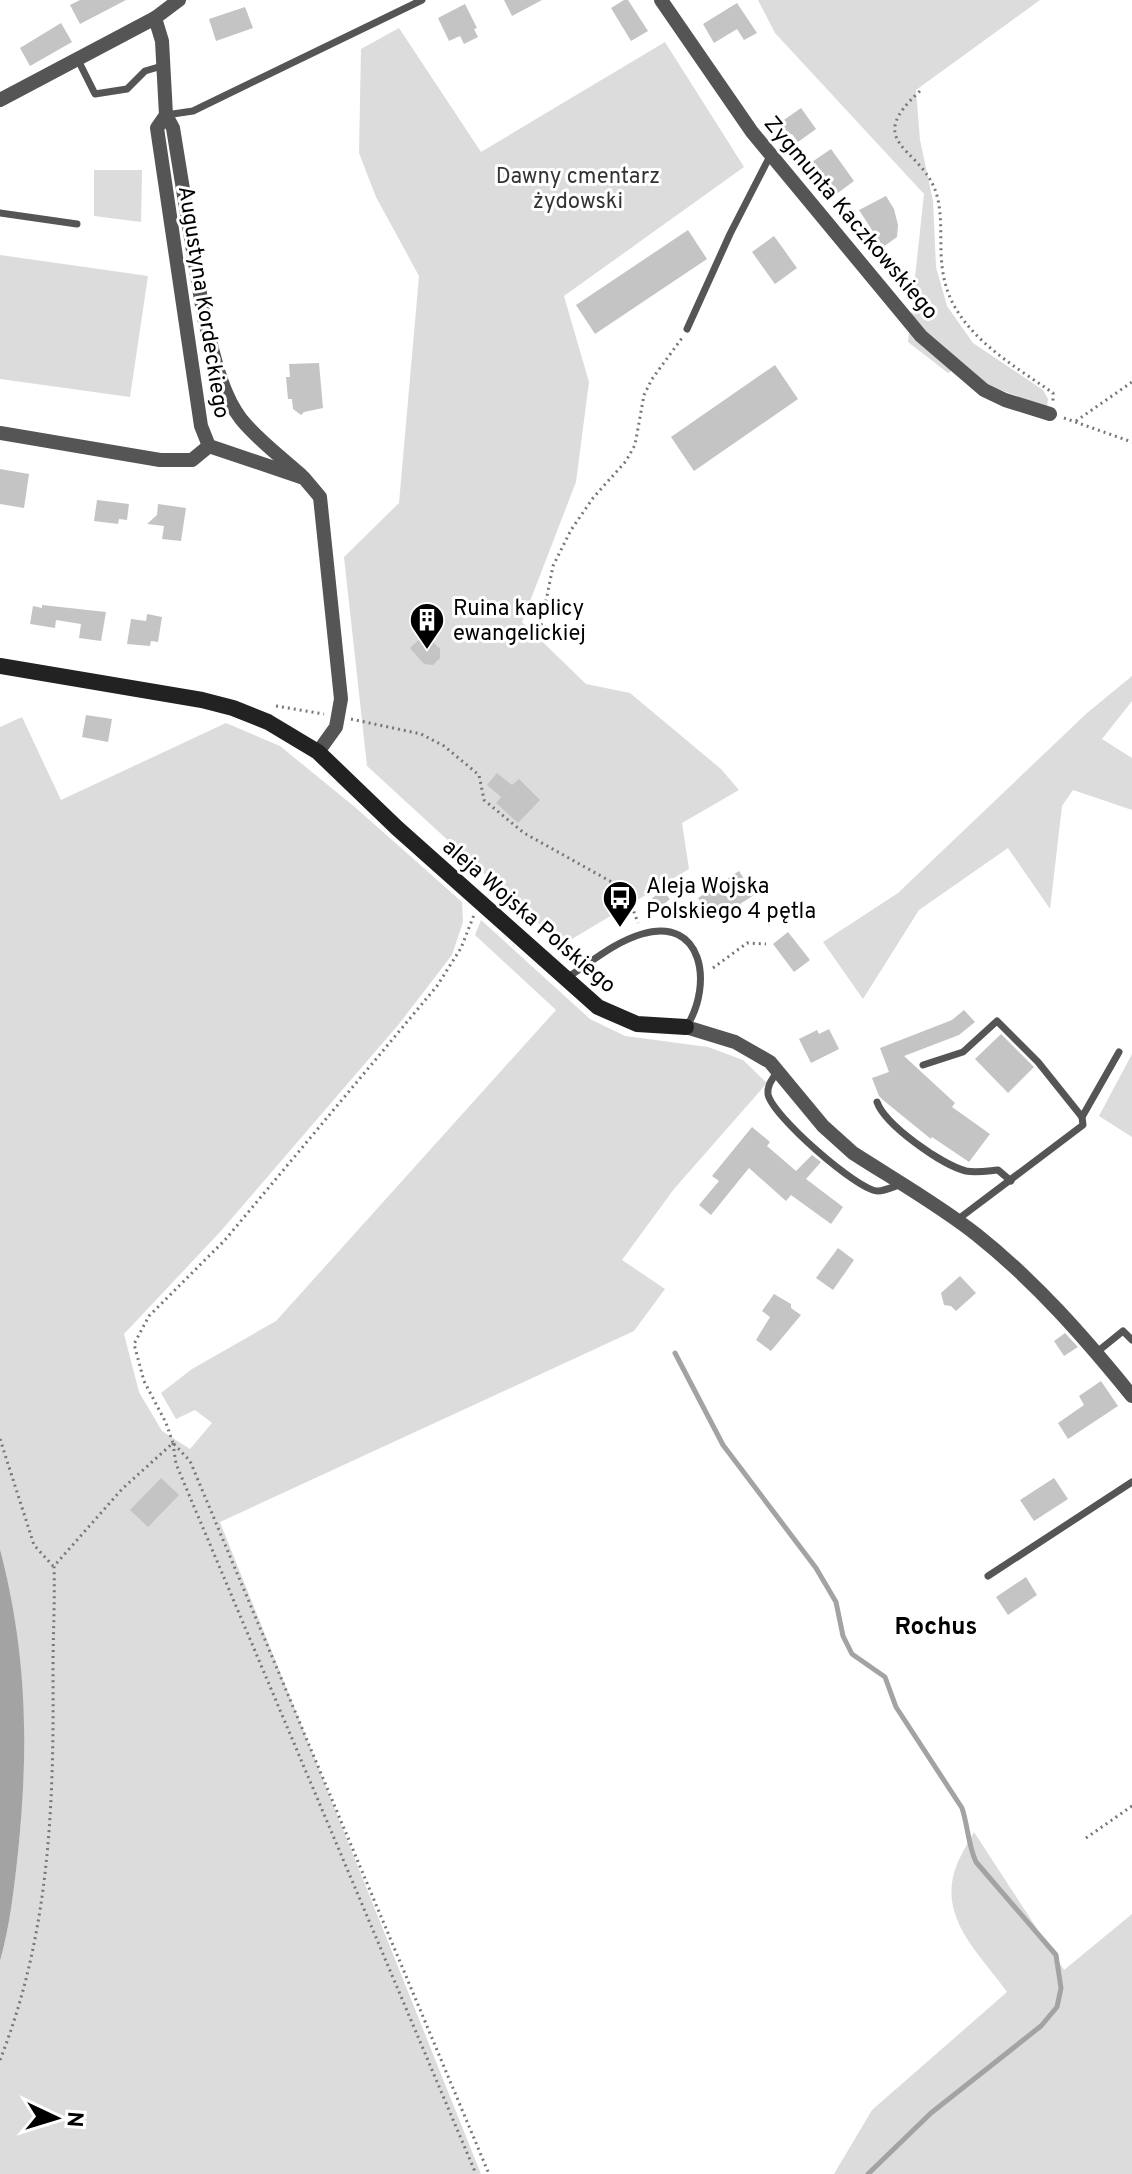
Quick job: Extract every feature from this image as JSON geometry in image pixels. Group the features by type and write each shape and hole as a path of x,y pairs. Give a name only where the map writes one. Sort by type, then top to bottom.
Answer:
{"street":[{"path":"0,100 155,18 179,0"},
{"name":"Zygmunta Kaczkowskiego","path":"661,0 770,156 921,336 984,390 1050,414"},
{"name":"Augustyna Kordeckiego","path":"155,18 162,41 166,115 173,128 204,318 229,398 253,432 304,478 320,497 340,685 340,716"},
{"name":"Augustyna Kordeckiego","path":"166,115 157,128 164,191 201,426 209,446 304,478"},
{"path":"0,433 160,460 192,460 209,446"},
{"name":"aleja Wojska Polskiego","path":"0,666 233,708 268,722 318,752 397,828 598,1007 621,1018 662,1028 686,1027 735,1042 760,1055 779,1071 807,1108 853,1153 957,1220 1027,1280 1097,1352 1132,1396"},
{"path":"318,752 331,737 340,716"}],"lane":[{"path":"166,115 193,111 422,0"},
{"path":"78,60 95,94 127,89 145,71 163,66"},
{"path":"687,329 770,156"},
{"path":"0,213 77,224"},
{"path":"565,979 614,947 642,934 669,933 691,946 702,973 699,1003 686,1027"},
{"path":"923,1065 963,1052 997,1021 1038,1062 1082,1117 1083,1125 957,1220"},
{"path":"1082,1117 1119,1052"},
{"path":"779,1071 768,1085 768,1097 803,1139 864,1186 878,1191 902,1184"},
{"path":"877,1102 881,1112 919,1145 958,1169 970,1172 998,1170 1011,1181"},
{"path":"1097,1352 1123,1331 1132,1340"},
{"path":"988,1576 1132,1482"}],"path":[{"path":"920,91 899,113 895,126 897,140 933,185 943,273 954,304 976,336 1053,393 1054,404 1050,414 1132,442"},
{"path":"540,631 553,566 571,530 593,498 626,461 635,445 644,395 687,329"},
{"path":"1076,421 1132,382"},
{"path":"268,705 340,716 421,734 444,746 479,775 484,800 524,833 626,890 642,934"},
{"path":"476,2174 176,1464 166,1423 144,1381 134,1344 149,1316 225,1240 437,986 461,948 479,900"},
{"path":"713,968 747,943 766,944"},
{"path":"0,1439 34,1545 54,1566"},
{"path":"0,2060 32,1961 45,1885 53,1762 54,1566 122,1489 173,1443"},
{"path":"173,1443 190,1461 489,2174"},
{"path":"1086,1838 1132,1806"}],"green space":[{"path":"758,0 1040,0 916,90 920,140 933,201 936,267 947,306 973,343 1043,390 1048,399 1047,407 987,385 962,364 948,373 908,342 924,194 775,33"},
{"name":"Dawny cmentarz żydowski","path":"399,28 481,152 665,42 744,167 564,296 589,382 576,482 522,622 586,684 630,693 721,769 739,790 682,823 689,869 562,945 367,766 344,557 399,503 419,276 376,197 359,153 361,49"},
{"path":"94,170 142,170 141,222 94,216"},
{"path":"0,255 148,276 130,397 0,379"},
{"path":"1132,676 1132,701 1102,739 1132,758 1132,810 1073,790 1062,806 1050,909 1008,848 919,910 863,999 823,942 898,893 1087,713"},
{"path":"22,717 61,800 226,723 280,746 462,902 463,922 452,955 399,1024 220,1232 124,1334 139,1392 162,1431 190,1449 212,1423 195,1410 176,1419 161,1393 192,1369 276,1321 556,1010 475,935 481,920 590,1019 625,1036 708,1047 743,1060 767,1083 674,1189 622,1260 665,1289 634,1331 220,1522 481,2174 0,2174 0,1961 18,1853 24,1737 20,1663 0,1549 0,727"},
{"path":"1132,1054 1132,1137 1099,1116"},
{"path":"974,1832 1064,1970 1132,1914 1132,2174 834,2174 872,2110 1007,1992 969,1942 955,1914 952,1883 955,1870"}],"shaded area":[{"path":"0,1549 16,1626 20,1663 24,1775 18,1853 0,1961"}],"building":[{"path":"80,0 126,0 80,24 70,5"},
{"path":"504,0 542,0 512,16"},
{"path":"628,0 648,31 631,41 611,8"},
{"path":"737,3 757,33 744,40 737,29 714,43 703,24"},
{"path":"465,4 478,37 464,44 460,36 449,41 438,18"},
{"path":"245,7 253,28 216,41 209,19"},
{"path":"61,23 72,42 30,66 20,48"},
{"path":"801,108 816,129 798,142 781,122"},
{"path":"831,149 854,181 835,195 812,162"},
{"path":"886,196 894,209 898,225 897,237 883,247 859,210"},
{"path":"688,230 707,259 595,334 576,305"},
{"path":"774,236 797,268 775,284 752,252"},
{"path":"319,363 323,408 301,415 293,409 292,399 288,399 286,377 290,377 289,364"},
{"path":"775,365 798,399 694,471 671,437"},
{"path":"0,469 29,474 24,508 0,504"},
{"path":"97,500 129,504 127,520 119,519 118,524 94,521"},
{"path":"158,504 186,508 181,541 162,539 164,526 147,524 157,515"},
{"path":"42,605 106,612 101,641 79,638 81,624 56,620 55,628 30,624 33,606 42,608"},
{"path":"147,614 162,617 158,642 151,641 150,646 127,644 131,619 146,621"},
{"name":"Ruina kaplicy ewangelickiej","path":"425,634 440,649 440,658 433,665 424,664 410,648"},
{"path":"86,715 112,719 108,742 82,737"},
{"path":"497,773 512,785 519,779 540,800 518,823 496,803 501,797 487,785"},
{"path":"739,871 754,895 723,915 716,905 706,911 698,898"},
{"path":"662,890 670,899 656,911 648,902"},
{"path":"788,932 810,960 794,972 773,944"},
{"path":"964,1010 975,1022 959,1035 904,1056 955,1103 952,1107 990,1134 969,1162 931,1139 883,1100 872,1078 889,1072 880,1048 952,1020"},
{"path":"829,1029 839,1049 811,1063 799,1039 817,1030 819,1034"},
{"path":"1001,1034 1034,1067 1008,1093 975,1059"},
{"path":"752,1127 770,1142 767,1146 796,1171 812,1155 821,1162 806,1179 843,1207 831,1224 791,1195 786,1201 749,1168 711,1215 699,1205 719,1181 712,1176"},
{"path":"838,1248 854,1260 833,1290 816,1278"},
{"path":"960,1276 976,1293 956,1311 944,1305 941,1293"},
{"path":"774,1294 791,1304 791,1308 801,1315 771,1351 756,1340 770,1317 762,1311"},
{"path":"1065,1333 1078,1347 1064,1356 1054,1341"},
{"path":"1101,1381 1118,1406 1068,1439 1058,1423 1084,1405 1079,1396"},
{"path":"161,1478 179,1495 148,1527 130,1510"},
{"path":"1054,1478 1068,1499 1034,1521 1020,1500"},
{"path":"1026,1577 1037,1595 1008,1615 996,1597"}],"waterway":[{"path":"675,1353 723,1445 816,1568 836,1602 843,1636 852,1654 885,1677 896,1707 962,1808 976,1862 1056,1955 1061,1988 1057,2007 1041,2026 931,2113 868,2174"}],"place":[{"name":"Ruina kaplicy ewangelickiej","path":"427,651"},
{"name":"Aleja Wojska Polskiego 4 pętla","path":"620,929"}],"district":[{"name":"Rochus","path":"936,1626"}]}
